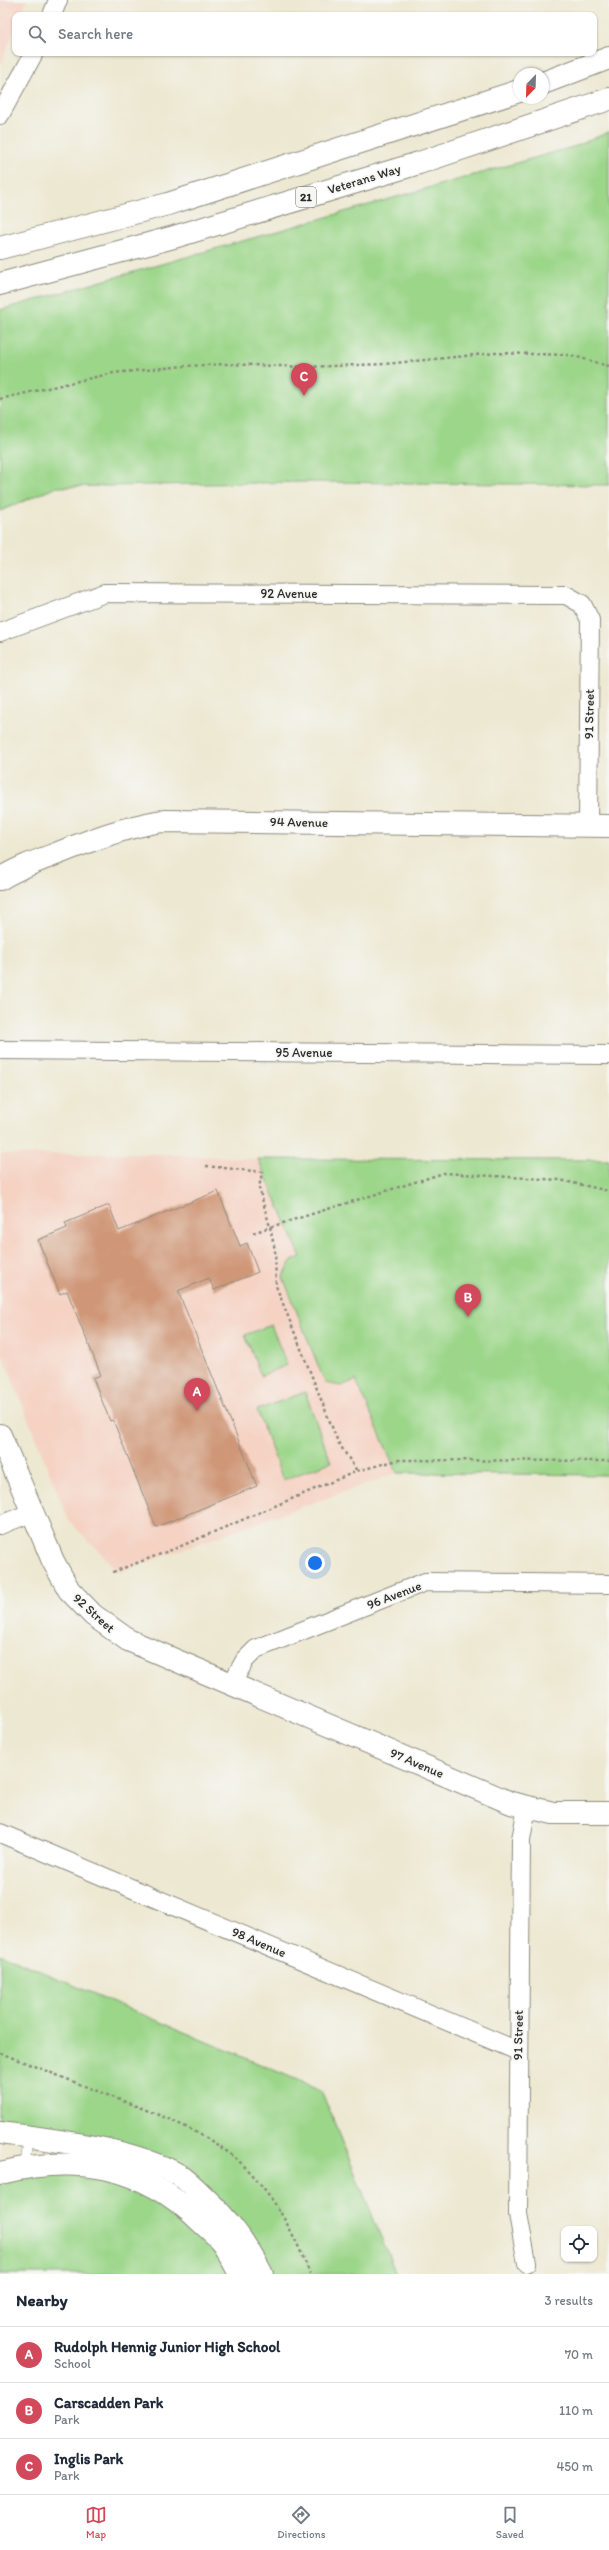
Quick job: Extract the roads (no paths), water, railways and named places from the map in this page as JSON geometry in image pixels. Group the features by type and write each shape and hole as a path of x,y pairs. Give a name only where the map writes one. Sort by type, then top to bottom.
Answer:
{"main road":[{"path":"549,81 609,58"},
{"path":"0,248 168,204 513,93"},
{"name":"Veterans Way","path":"0,284 181,235 419,163 609,99"},
{"name":"94 Avenue","path":"0,879 13,871 97,838 139,825 162,822 609,826"},
{"name":"92 Street","path":"0,1435 31,1513 60,1575 70,1590 93,1615 128,1640 231,1685"},
{"name":"97 Avenue","path":"231,1685 497,1797 527,1808 553,1813 609,1813"},
{"path":"0,2133 74,2143 118,2153 180,2176 236,2230 262,2274"},
{"path":"0,2173 25,2167 68,2163 115,2170 152,2183 186,2207 221,2242 240,2274"}],"street":[{"path":"53,12 58,0"},
{"path":"0,115 32,56"},
{"name":"92 Avenue","path":"0,632 105,593 557,594 566,596 582,604"},
{"name":"91 Street","path":"582,604 588,613 591,630 588,826"},
{"name":"95 Avenue","path":"0,1050 609,1055"},
{"path":"0,1525 31,1513"},
{"name":"96 Avenue","path":"231,1685 247,1657 256,1649 425,1582 609,1584"},
{"name":"91 Street","path":"527,1808 520,1839 518,2051 518,2214 527,2263"},
{"name":"98 Avenue","path":"0,1833 518,2051"}],"lane":[{"path":"25,2167 28,2136"}],"place":[{"name":"Inglis Park","path":"304,396"},
{"name":"Carscadden Park","path":"468,1317"},
{"name":"Rudolph Hennig Junior High School","path":"197,1411"}]}
